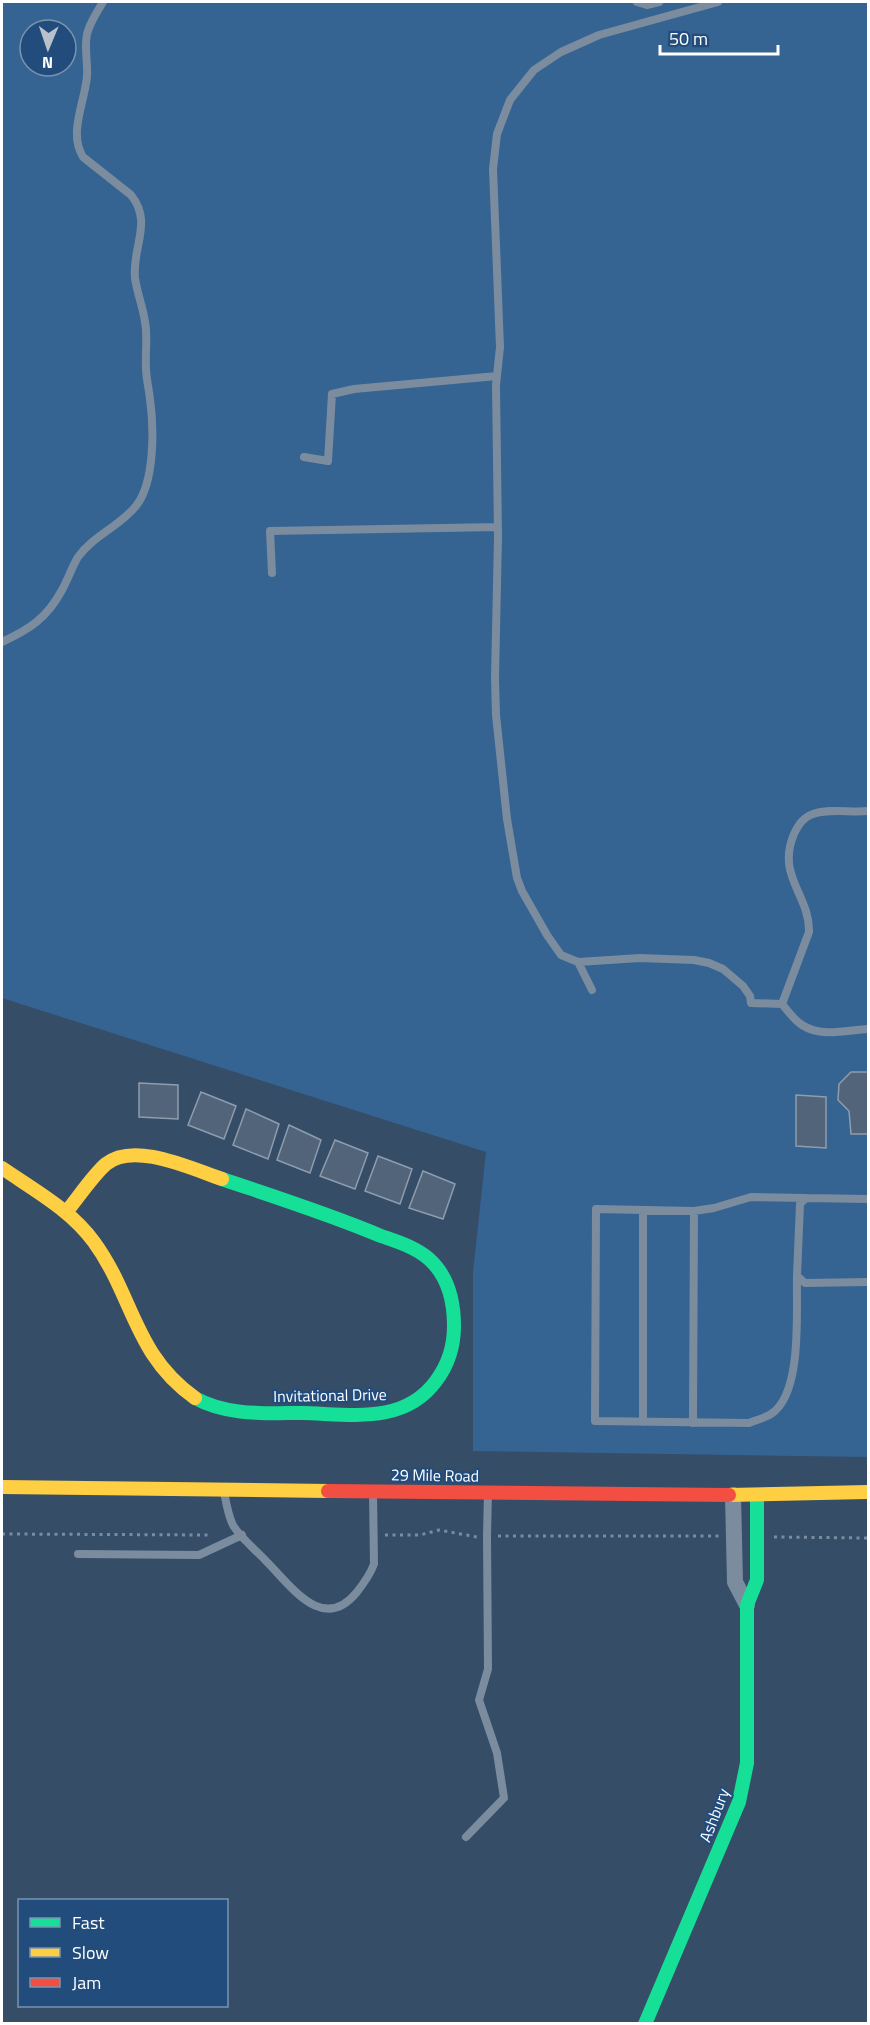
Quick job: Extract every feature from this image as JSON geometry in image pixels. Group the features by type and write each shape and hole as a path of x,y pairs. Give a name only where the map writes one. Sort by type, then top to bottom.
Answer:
{"street":[{"name":"Invitational Drive","path":"2,1168 67,1211 103,1253 148,1349 162,1371 180,1388 198,1400 219,1408 245,1411 355,1414 392,1412 417,1401 435,1384 445,1370 453,1343 453,1303 448,1286 439,1270 420,1251 357,1226 147,1155 120,1157 106,1164 67,1211"},
{"name":"29 Mile Road","path":"2,1487 733,1495 868,1492"},
{"path":"733,1495 735,1582 747,1605"},
{"name":"Ashbury","path":"645,2024 739,1802 744,1783 747,1763 747,1605 757,1580 757,1495"}],"lane":[{"path":"2,642 37,623 55,601 80,555 136,506 143,495 151,457 152,416 146,370 147,333 135,274 141,213 137,202 131,195 83,157 78,148 78,127 87,75 86,37 89,27 104,2"},
{"path":"637,2 647,5 659,2"},
{"path":"718,2 599,35 561,52 534,70 510,100 497,134 493,169 500,325 497,376 496,715 513,863 522,891 561,955 578,962 640,958 701,961 723,969 743,986 750,996 751,1004 782,1004 800,1024 814,1031 868,1029"},
{"path":"304,457 328,461 332,394 354,389 497,376"},
{"path":"272,573 270,531 498,527"},
{"path":"782,1004 809,932 807,914 789,868 793,837 803,820 812,814 868,811"},
{"path":"578,962 592,990"},
{"path":"806,1198 800,1204 794,1372 786,1396 772,1414 749,1423 595,1421 596,1209 694,1211 714,1208 751,1197 868,1199"},
{"path":"643,1209 643,1422"},
{"path":"693,1423 694,1211"},
{"path":"797,1276 805,1283 868,1282"},
{"path":"223,1488 232,1525 294,1589 319,1609 327,1610 338,1609 352,1598 370,1575 374,1564 373,1490"},
{"path":"466,1837 504,1798 497,1753 479,1700 488,1669 489,1492"},
{"path":"78,1554 200,1555 242,1535"}],"path":[{"path":"374,1535 420,1535 439,1530 475,1537 734,1536"},
{"path":"2,1534 212,1535 226,1544"},
{"path":"757,1536 868,1538"}],"shaded area":[{"path":"2,2 868,2 868,1457 473,1451 473,1272 486,1152 2,998"}],"building":[{"path":"851,1072 868,1072 868,1134 851,1134 849,1111 838,1100 839,1084"},
{"path":"139,1083 178,1085 178,1119 139,1117"},
{"path":"201,1092 236,1106 224,1139 188,1125"},
{"path":"796,1095 826,1097 826,1148 796,1146"},
{"path":"246,1109 279,1124 268,1159 233,1145"},
{"path":"289,1125 321,1140 310,1173 277,1160"},
{"path":"335,1140 368,1153 355,1189 320,1176"},
{"path":"378,1156 412,1169 400,1204 365,1191"},
{"path":"423,1171 455,1184 443,1219 409,1208"}],"traffic: fast":[{"path":"195,1398 233,1411 261,1413 357,1415 392,1411 408,1405 423,1395 436,1381 450,1355 453,1340 454,1317 449,1290 441,1273 424,1255 406,1245 342,1220 222,1179"},
{"path":"645,2024 739,1802 747,1763 747,1605 757,1580 757,1495"}],"traffic: slow":[{"path":"67,1211 101,1168 118,1158 132,1155 163,1159 222,1179"},
{"path":"2,1168 51,1201 85,1231 107,1263 147,1344 159,1363 195,1398"},
{"path":"2,1487 328,1491"},
{"path":"729,1495 868,1492"}],"traffic: jam":[{"path":"328,1491 729,1495"}]}
